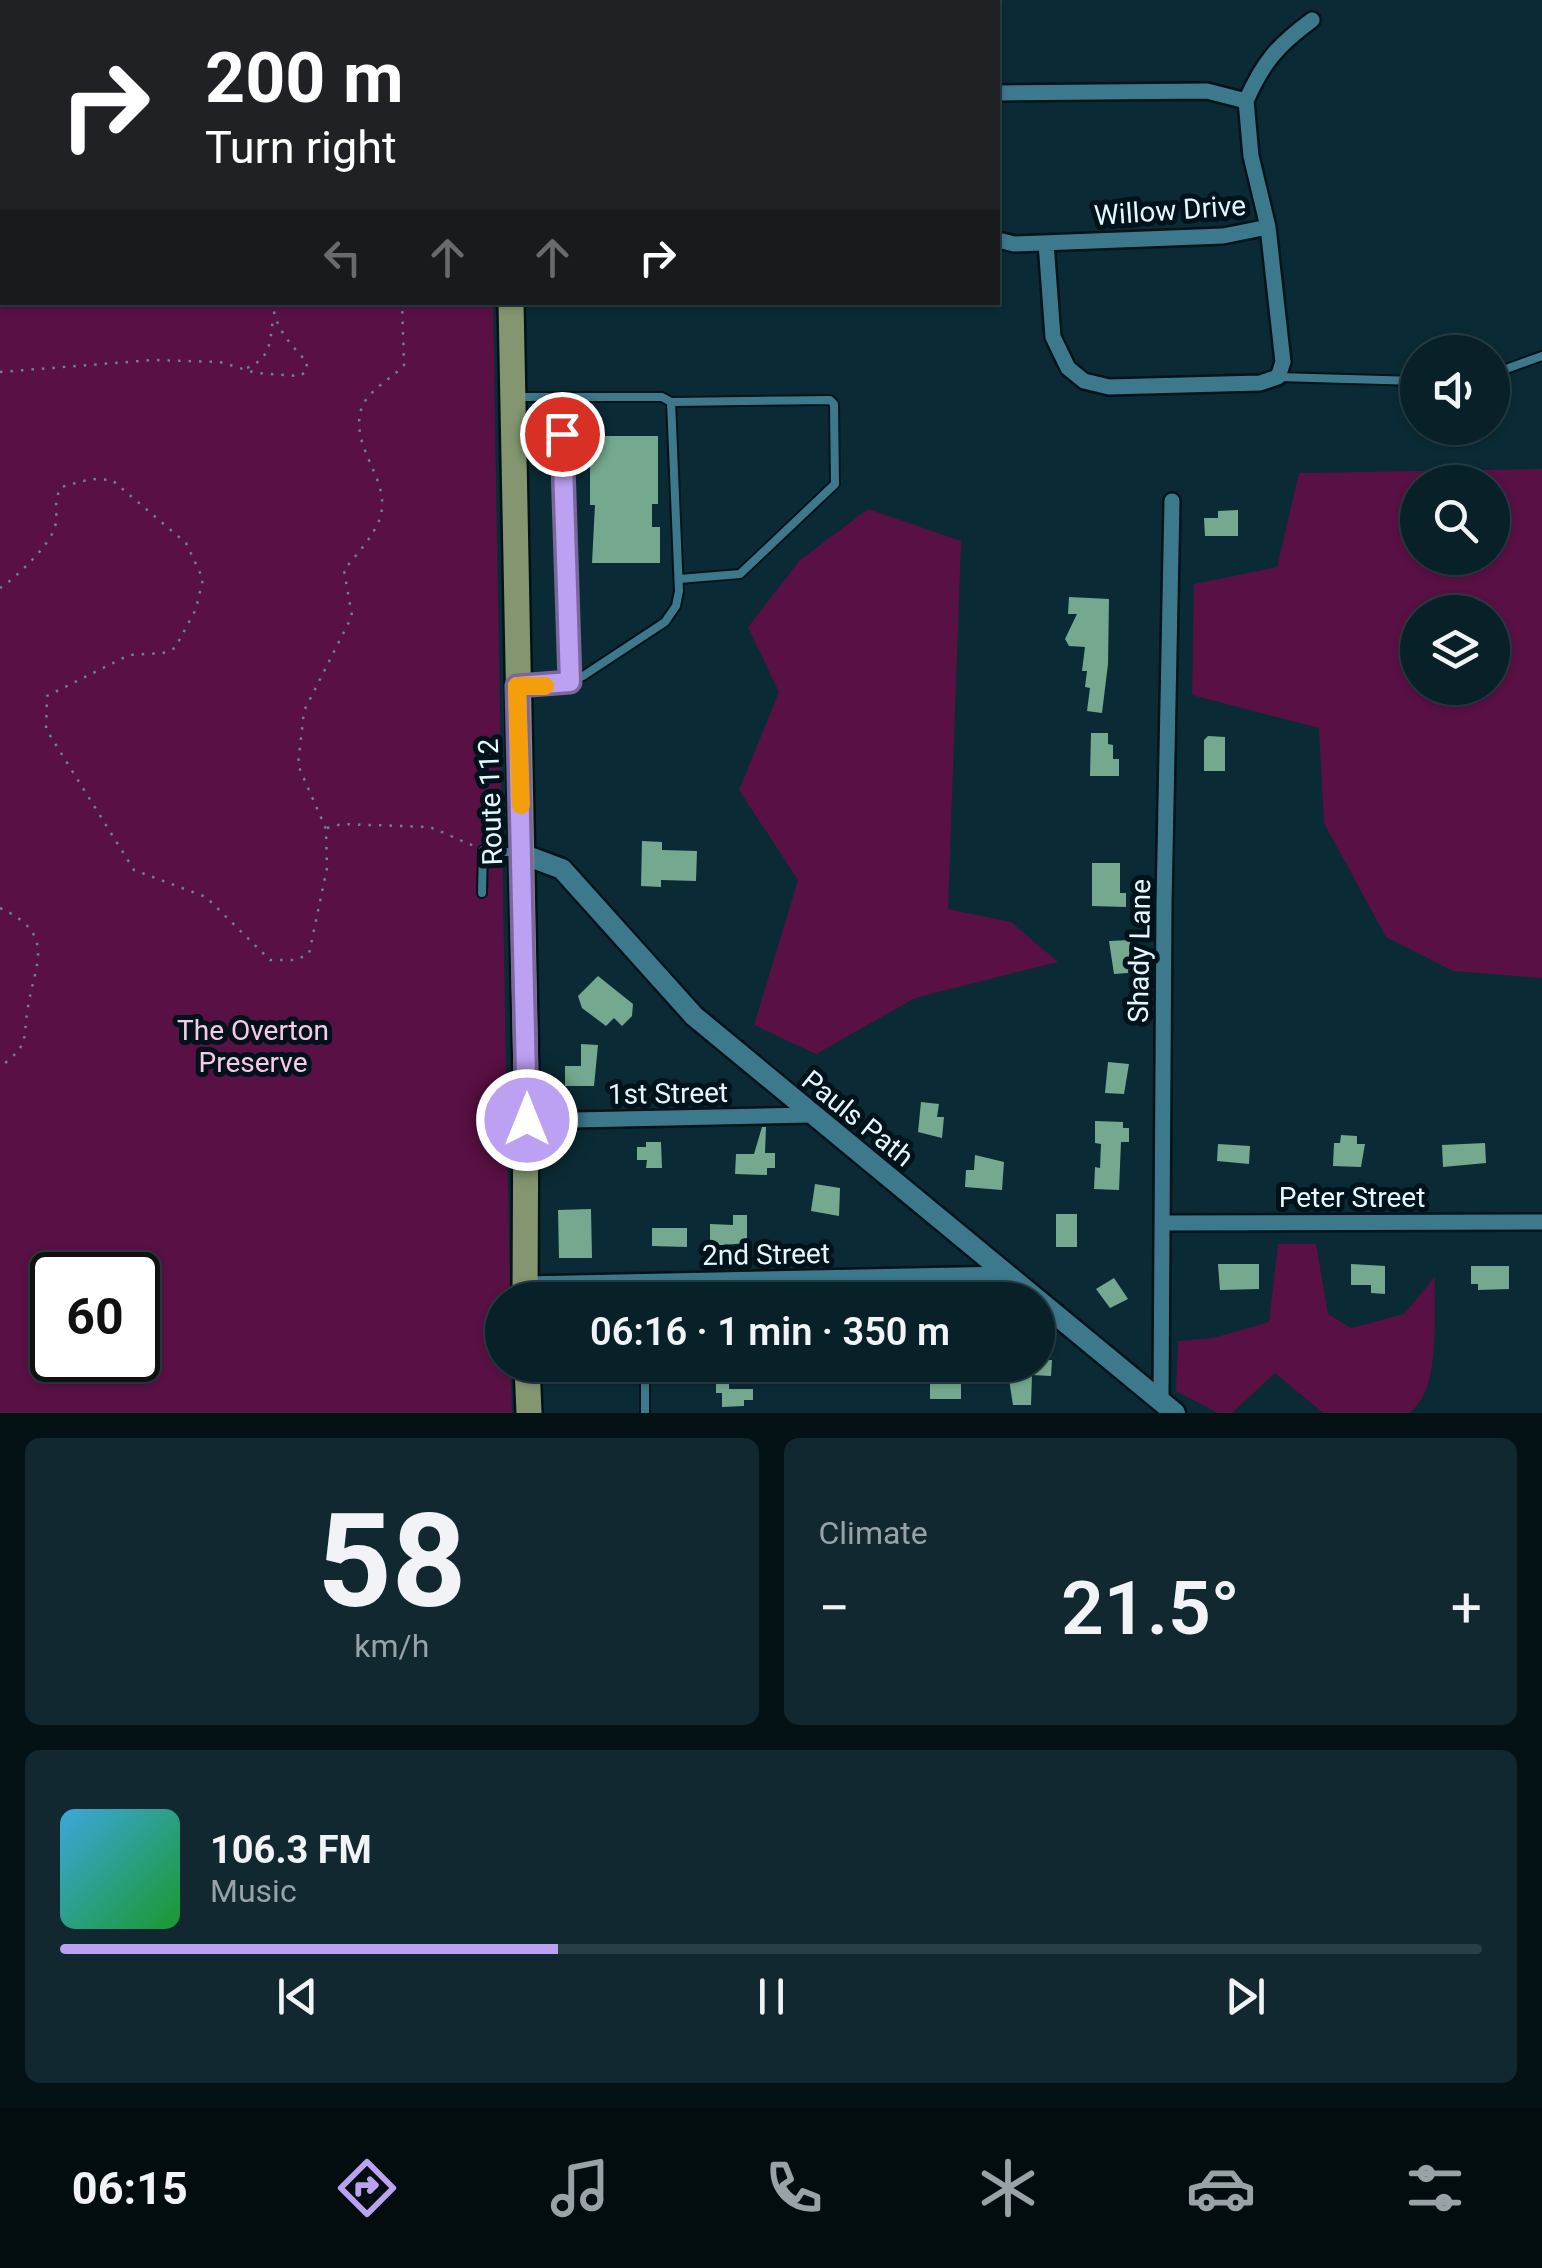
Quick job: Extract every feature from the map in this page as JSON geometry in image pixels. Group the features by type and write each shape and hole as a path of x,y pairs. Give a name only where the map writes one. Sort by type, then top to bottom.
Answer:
{"main road":[{"name":"Route 112","path":"511,305 527,1120 525,1282"},
{"path":"528,1382 529,1413"}],"street":[{"path":"1000,93 1207,91 1246,102 1279,44 1312,20"},
{"name":"Willow Drive","path":"1000,240 1046,243 1223,236 1268,228 1251,156 1246,102"},
{"path":"1046,243 1053,337 1068,368 1084,381 1109,387 1260,383 1278,378 1282,362 1268,228"},
{"name":"Shady Lane","path":"1168,1407 1162,1223 1172,500"},
{"name":"Pauls Path","path":"522,854 562,869 694,1016 810,1116 1168,1407"},
{"name":"1st Street","path":"527,1120 810,1116"},
{"name":"Peter Street","path":"1162,1223 1542,1222"},
{"name":"2nd Street","path":"644,1282 1008,1274"}],"lane":[{"path":"1510,368 1542,356"},
{"path":"1278,378 1400,381"},
{"path":"561,397 570,682"},
{"path":"512,398 830,400 834,404 835,484 740,574 679,579"},
{"path":"517,686 570,682 665,622 676,606 679,579 671,402"},
{"path":"482,893 483,850 522,854"},
{"path":"645,1382 645,1413"}],"path":[{"path":"243,369 259,363 269,352 273,305"},
{"path":"0,588 23,574 54,533 54,502 61,487 91,479 112,480 186,543 204,579 196,608 174,648 163,654 129,655 47,696 46,729 134,870 206,897 270,960 295,960 309,954 327,868 326,829 298,766 304,711 352,616 344,570 380,519 382,501 376,478 359,439 361,408 404,365 402,305"},
{"path":"0,372 153,360 220,362 299,376 306,372 306,362 273,317"},
{"path":"326,829 342,824 430,827 483,850"},
{"path":"0,908 32,934 41,952 27,1010 28,1031 19,1052 0,1067"}],"green space":[{"name":"The Overton Preserve","path":"0,305 493,305 510,1282 485,1282 485,1382 511,1382 512,1413 0,1413"},
{"path":"1542,469 1542,978 1453,971 1386,937 1324,823 1319,728 1192,695 1194,584 1277,567 1299,473 1400,471 1400,575 1510,575 1510,470"},
{"path":"868,509 961,541 948,909 1011,922 1058,962 915,998 816,1054 754,1025 798,880 739,790 779,692 748,627 800,560"},
{"path":"1278,1244 1316,1244 1328,1314 1351,1328 1404,1314 1435,1277 1431,1370 1420,1402 1409,1413 1323,1413 1275,1373 1232,1413 1218,1413 1176,1391 1178,1341 1213,1338 1269,1322"}],"building":[{"path":"590,436 658,436 658,504 652,504 652,527 660,527 660,563 592,563 595,505 590,505"},
{"path":"1238,510 1238,536 1205,536 1204,518 1218,518 1218,511"},
{"path":"1069,597 1109,599 1102,713 1087,711 1090,688 1085,687 1087,671 1082,671 1085,647 1069,646 1065,639 1077,614 1068,614"},
{"path":"1091,733 1108,733 1113,759 1119,759 1119,776 1090,776"},
{"path":"1208,736 1225,737 1225,771 1204,771 1204,740"},
{"path":"642,841 662,842 662,850 697,851 696,881 661,880 661,887 641,886"},
{"path":"1092,863 1120,863 1120,893 1126,893 1126,907 1092,906"},
{"path":"1130,940 1128,973 1114,974 1109,941"},
{"path":"598,976 633,1004 632,1016 622,1026 614,1018 606,1026 582,1008 578,996"},
{"path":"581,1044 598,1045 594,1086 565,1086 565,1066 581,1066"},
{"path":"1108,1062 1129,1064 1124,1094 1105,1093"},
{"path":"921,1102 939,1104 937,1117 944,1117 942,1138 918,1132"},
{"path":"1095,1121 1123,1122 1123,1128 1129,1128 1129,1142 1121,1142 1119,1190 1094,1189 1101,1144 1095,1143"},
{"path":"762,1127 766,1127 765,1153 775,1153 775,1168 767,1168 767,1175 735,1174 736,1154 754,1154"},
{"path":"1341,1135 1357,1136 1357,1144 1365,1144 1361,1167 1333,1166 1334,1143 1340,1143"},
{"path":"646,1142 661,1142 662,1168 646,1168 647,1160 637,1160 637,1147 646,1147"},
{"path":"1485,1143 1486,1163 1443,1167 1442,1145"},
{"path":"1218,1144 1250,1146 1249,1164 1217,1161"},
{"path":"975,1155 1004,1162 1002,1190 965,1187 966,1170 974,1170"},
{"path":"815,1184 840,1188 839,1216 811,1211"},
{"path":"591,1209 592,1258 559,1258 558,1210"},
{"path":"1056,1214 1077,1214 1077,1247 1056,1247"},
{"path":"733,1215 747,1215 747,1243 710,1246 710,1224 733,1225"},
{"path":"652,1228 687,1228 687,1247 652,1246"},
{"path":"1218,1264 1259,1264 1259,1289 1220,1290"},
{"path":"1351,1264 1385,1266 1385,1294 1371,1293 1371,1285 1351,1285"},
{"path":"1471,1266 1509,1266 1509,1289 1478,1290 1478,1284 1471,1284"},
{"path":"1114,1278 1128,1299 1110,1308 1096,1289"},
{"path":"716,1382 729,1382 729,1389 753,1389 753,1400 744,1400 744,1406 722,1407 722,1393 716,1393"},
{"path":"930,1382 961,1382 961,1399 930,1399"},
{"path":"1009,1382 1032,1382 1031,1405 1013,1405"}],"slow traffic":[{"path":"521,805 517,686 545,686"}],"route":[{"path":"527,1120 517,686 570,682 562,434"}]}
